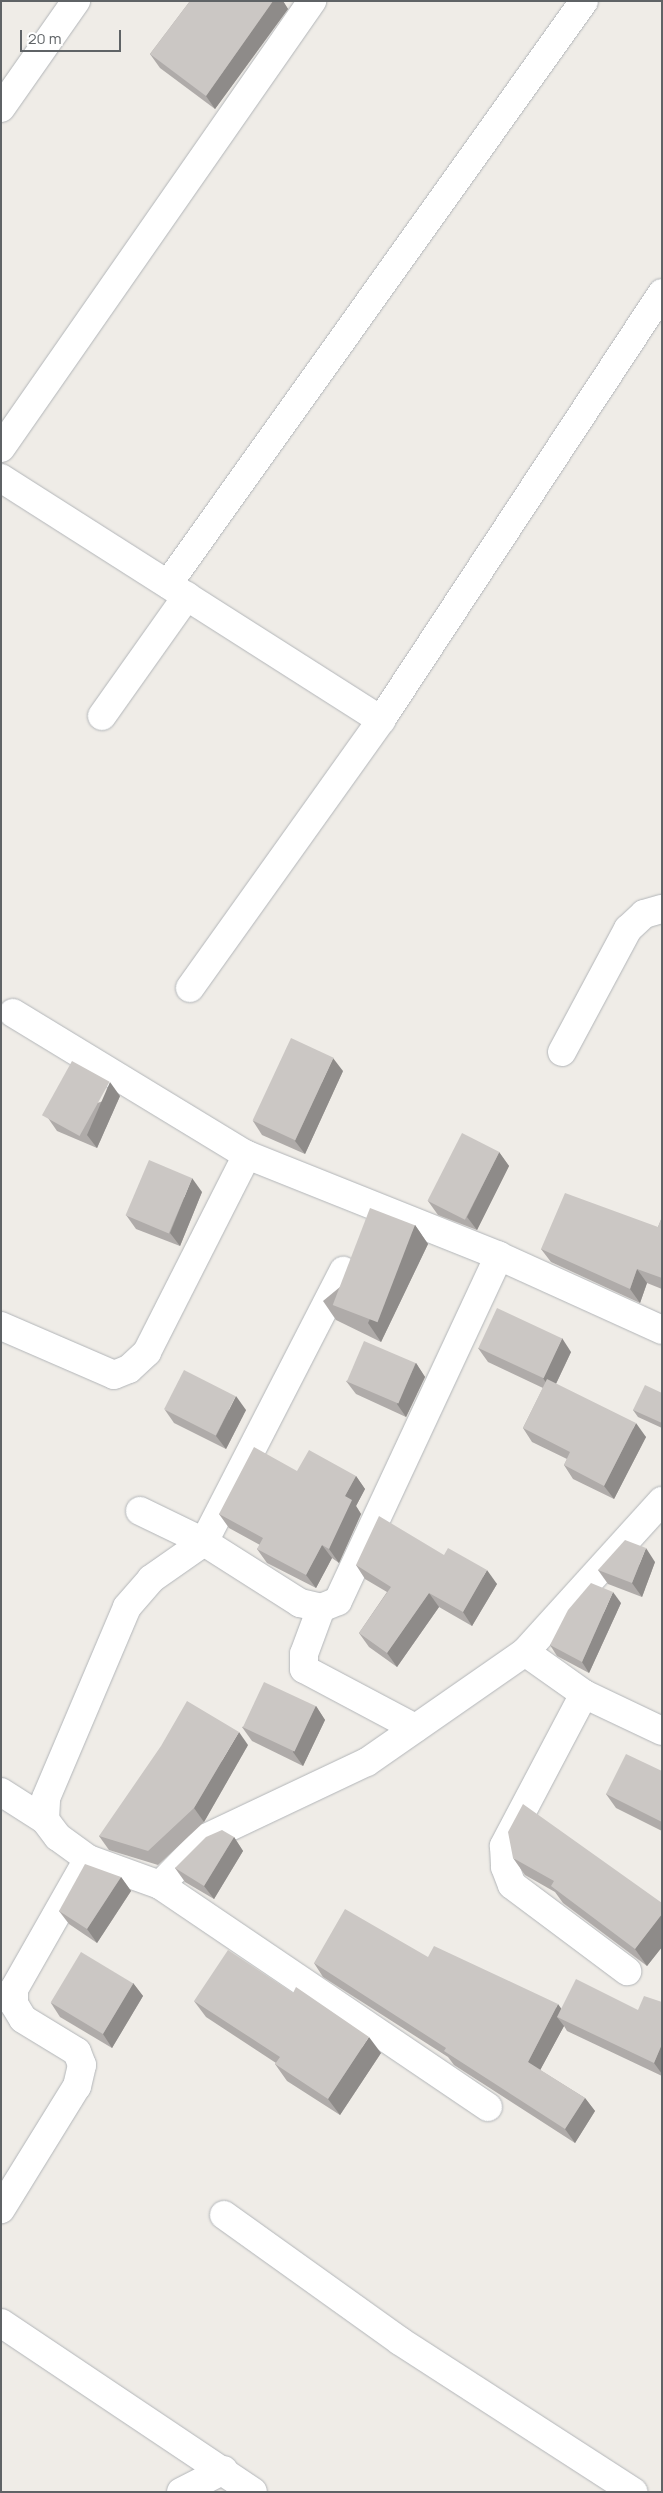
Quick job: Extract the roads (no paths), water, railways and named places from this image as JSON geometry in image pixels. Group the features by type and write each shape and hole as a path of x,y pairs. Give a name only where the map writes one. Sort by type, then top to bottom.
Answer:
{"street":[{"path":"1,108 76,1"},
{"path":"1,448 312,1"},
{"path":"102,716 177,590 584,1"},
{"path":"190,988 381,720 662,293"},
{"path":"1,478 381,720"},
{"path":"562,1052 628,929 644,914 662,909"},
{"path":"13,1013 247,1155 499,1256 662,1330"},
{"path":"1,1326 114,1375 129,1370 146,1352 247,1155"},
{"path":"45,1820 46,1798 127,1607 151,1578 204,1542 376,1207"},
{"path":"140,1511 204,1542 300,1603 321,1608 338,1601 348,1586 499,1256"},
{"path":"160,1884 206,1838 226,1826 352,1770 525,1652 662,1501"},
{"path":"321,1608 304,1654 304,1669 415,1728"},
{"path":"525,1652 584,1694 662,1730"},
{"path":"584,1694 504,1846 505,1867 512,1885 627,1971"},
{"path":"1,1792 45,1820 58,1837 88,1859 160,1884 488,2107"},
{"path":"1,2209 77,2086 82,2066 78,2052 23,2019 14,2004 14,1989 88,1859"},
{"path":"224,2216 400,2341 633,2492"},
{"path":"1,2323 224,2470 253,2492"},
{"path":"181,2492 224,2470"}]}
